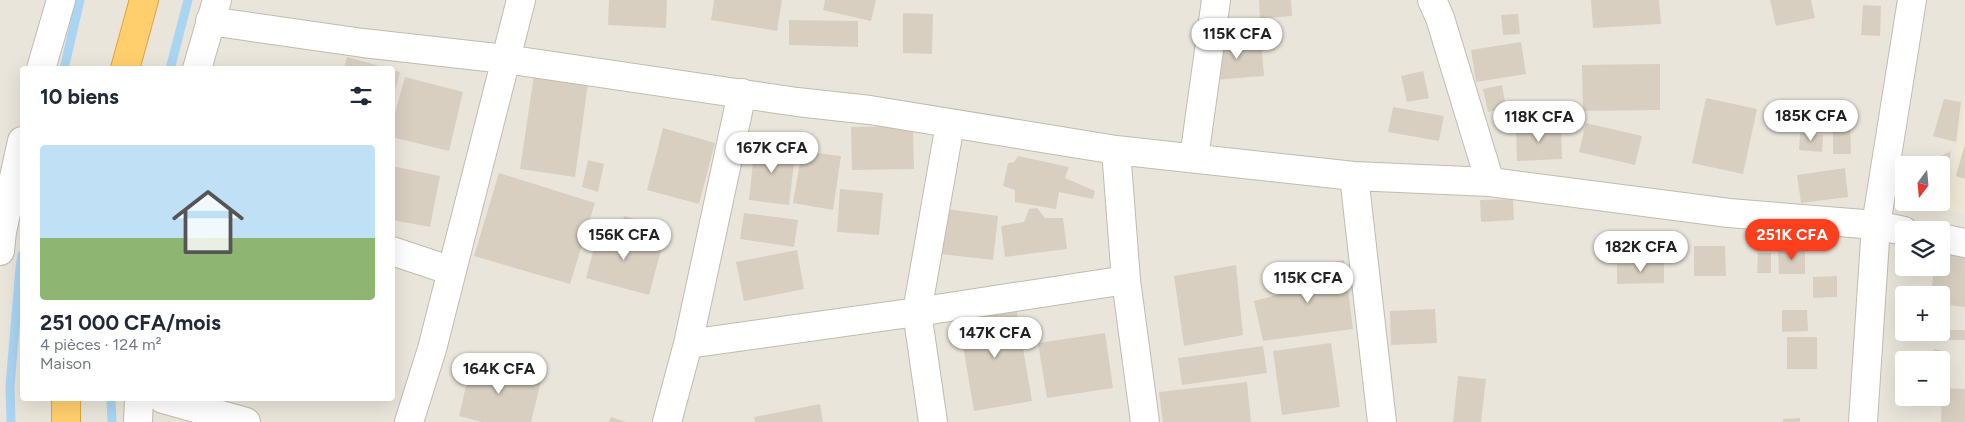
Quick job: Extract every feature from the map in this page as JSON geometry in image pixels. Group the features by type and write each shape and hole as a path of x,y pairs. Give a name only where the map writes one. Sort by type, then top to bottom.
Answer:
{"highway":[{"path":"126,66 144,0"},
{"path":"66,401 66,422"}],"street":[{"path":"42,66 60,0"},
{"path":"409,422 432,349 521,0"},
{"path":"1194,158 1216,0"},
{"path":"1432,0 1440,18 1490,182"},
{"path":"1863,422 1876,225 1912,0"},
{"path":"198,66 213,10 363,43 505,59 870,110 1116,150 1354,176 1490,182 1729,213 1876,225 1895,229"},
{"path":"667,422 688,344 742,93"},
{"path":"933,422 917,312 950,124"},
{"path":"0,251 2,232 20,150"},
{"path":"1116,150 1126,280 1145,422"},
{"path":"1354,176 1382,422"},
{"path":"1950,240 1965,243"},
{"path":"395,251 452,271"},
{"path":"688,344 1126,280"},
{"path":"138,422 139,401"},
{"path":"170,401 246,422"}],"shaded area":[{"path":"0,0 1965,0 1965,422 0,422"},
{"path":"1965,100 1965,214 1950,211 1950,182"}],"building":[{"path":"609,0 667,0 666,28 608,25"},
{"path":"714,0 782,0 777,31 711,20"},
{"path":"825,0 876,0 871,21 823,10"},
{"path":"1259,0 1291,0 1292,16 1260,19"},
{"path":"1591,0 1659,0 1661,24 1593,28"},
{"path":"1770,0 1811,0 1815,18 1776,26"},
{"path":"1863,5 1881,6 1880,36 1861,35"},
{"path":"903,13 933,14 932,54 903,53"},
{"path":"1518,14 1520,34 1503,35 1501,15"},
{"path":"789,20 858,21 858,47 789,45"},
{"path":"1261,39 1264,76 1214,80 1211,43"},
{"path":"1521,42 1526,74 1476,82 1471,50"},
{"path":"347,57 380,66 345,66"},
{"path":"1660,64 1660,110 1583,111 1582,65"},
{"path":"535,68 589,76 575,177 520,169"},
{"path":"395,71 400,72 395,91"},
{"path":"1423,71 1429,98 1407,102 1401,76"},
{"path":"405,77 463,92 449,151 395,138 395,113"},
{"path":"1502,85 1506,108 1488,112 1483,89"},
{"path":"1706,98 1757,109 1743,174 1692,163"},
{"path":"1944,99 1961,102 1956,142 1933,136"},
{"path":"1393,107 1444,116 1439,141 1388,132"},
{"path":"1833,120 1850,120 1851,154 1833,154"},
{"path":"1586,123 1642,136 1635,165 1579,152"},
{"path":"913,126 914,169 852,170 851,127"},
{"path":"1561,126 1562,159 1517,161 1516,127"},
{"path":"663,128 715,143 699,204 647,190"},
{"path":"1800,133 1823,135 1822,152 1799,150"},
{"path":"755,143 796,147 789,205 749,200"},
{"path":"1965,147 1965,179 1956,176"},
{"path":"802,151 841,156 833,210 793,203"},
{"path":"1951,151 1950,157 1941,156"},
{"path":"1018,156 1069,167 1065,178 1095,191 1093,199 1059,192 1056,209 1015,202 1015,190 1003,186 1008,163 1014,162"},
{"path":"588,160 604,164 598,192 582,187"},
{"path":"395,167 440,176 430,227 395,221"},
{"path":"1845,168 1848,197 1801,203 1797,175"},
{"path":"499,173 595,203 570,284 474,256"},
{"path":"840,189 883,193 879,235 837,232"},
{"path":"1513,199 1514,220 1481,222 1480,200"},
{"path":"1037,208 1045,218 1063,218 1067,249 1005,257 1001,226 1024,222 1029,209"},
{"path":"947,209 998,216 993,260 941,254"},
{"path":"744,213 798,220 794,247 740,239"},
{"path":"624,216 649,223 647,232 622,225"},
{"path":"600,226 663,243 649,295 586,278"},
{"path":"1694,246 1725,246 1726,276 1694,276"},
{"path":"1805,248 1805,274 1779,274 1778,249"},
{"path":"797,250 804,289 744,301 736,262"},
{"path":"1950,252 1965,254 1965,307 1950,305 1950,286 1932,286 1933,276 1950,276"},
{"path":"1758,253 1771,253 1771,273 1757,273"},
{"path":"1344,260 1353,329 1263,341 1254,301 1280,294 1283,277 1300,275 1312,266"},
{"path":"1664,263 1664,283 1617,284 1617,264"},
{"path":"1236,265 1243,335 1184,346 1174,276"},
{"path":"1837,276 1837,297 1813,298 1813,277"},
{"path":"1016,307 1032,401 974,411 958,316"},
{"path":"1435,309 1437,343 1391,345 1390,311"},
{"path":"1782,310 1807,310 1808,331 1782,332"},
{"path":"1950,330 1965,330 1965,340 1950,340"},
{"path":"1105,333 1113,388 1047,398 1038,343"},
{"path":"1787,337 1817,337 1817,369 1787,369"},
{"path":"1331,343 1340,407 1282,415 1273,351"},
{"path":"1263,346 1267,373 1182,385 1178,358"},
{"path":"472,360 542,377 531,422 482,422 459,416"},
{"path":"1458,376 1486,379 1481,422 1453,422"},
{"path":"1247,382 1251,422 1163,422 1159,392"},
{"path":"1950,388 1965,389 1965,422 1941,422 1941,406 1950,406"},
{"path":"820,404 823,422 755,422 754,417"},
{"path":"611,417 626,422 609,422"},
{"path":"1800,418 1800,422 1783,422 1783,419"}],"waterway":[{"path":"65,66 80,0"},
{"path":"171,66 188,0"},
{"path":"11,422 10,386 20,268"},
{"path":"111,401 112,422"}]}
